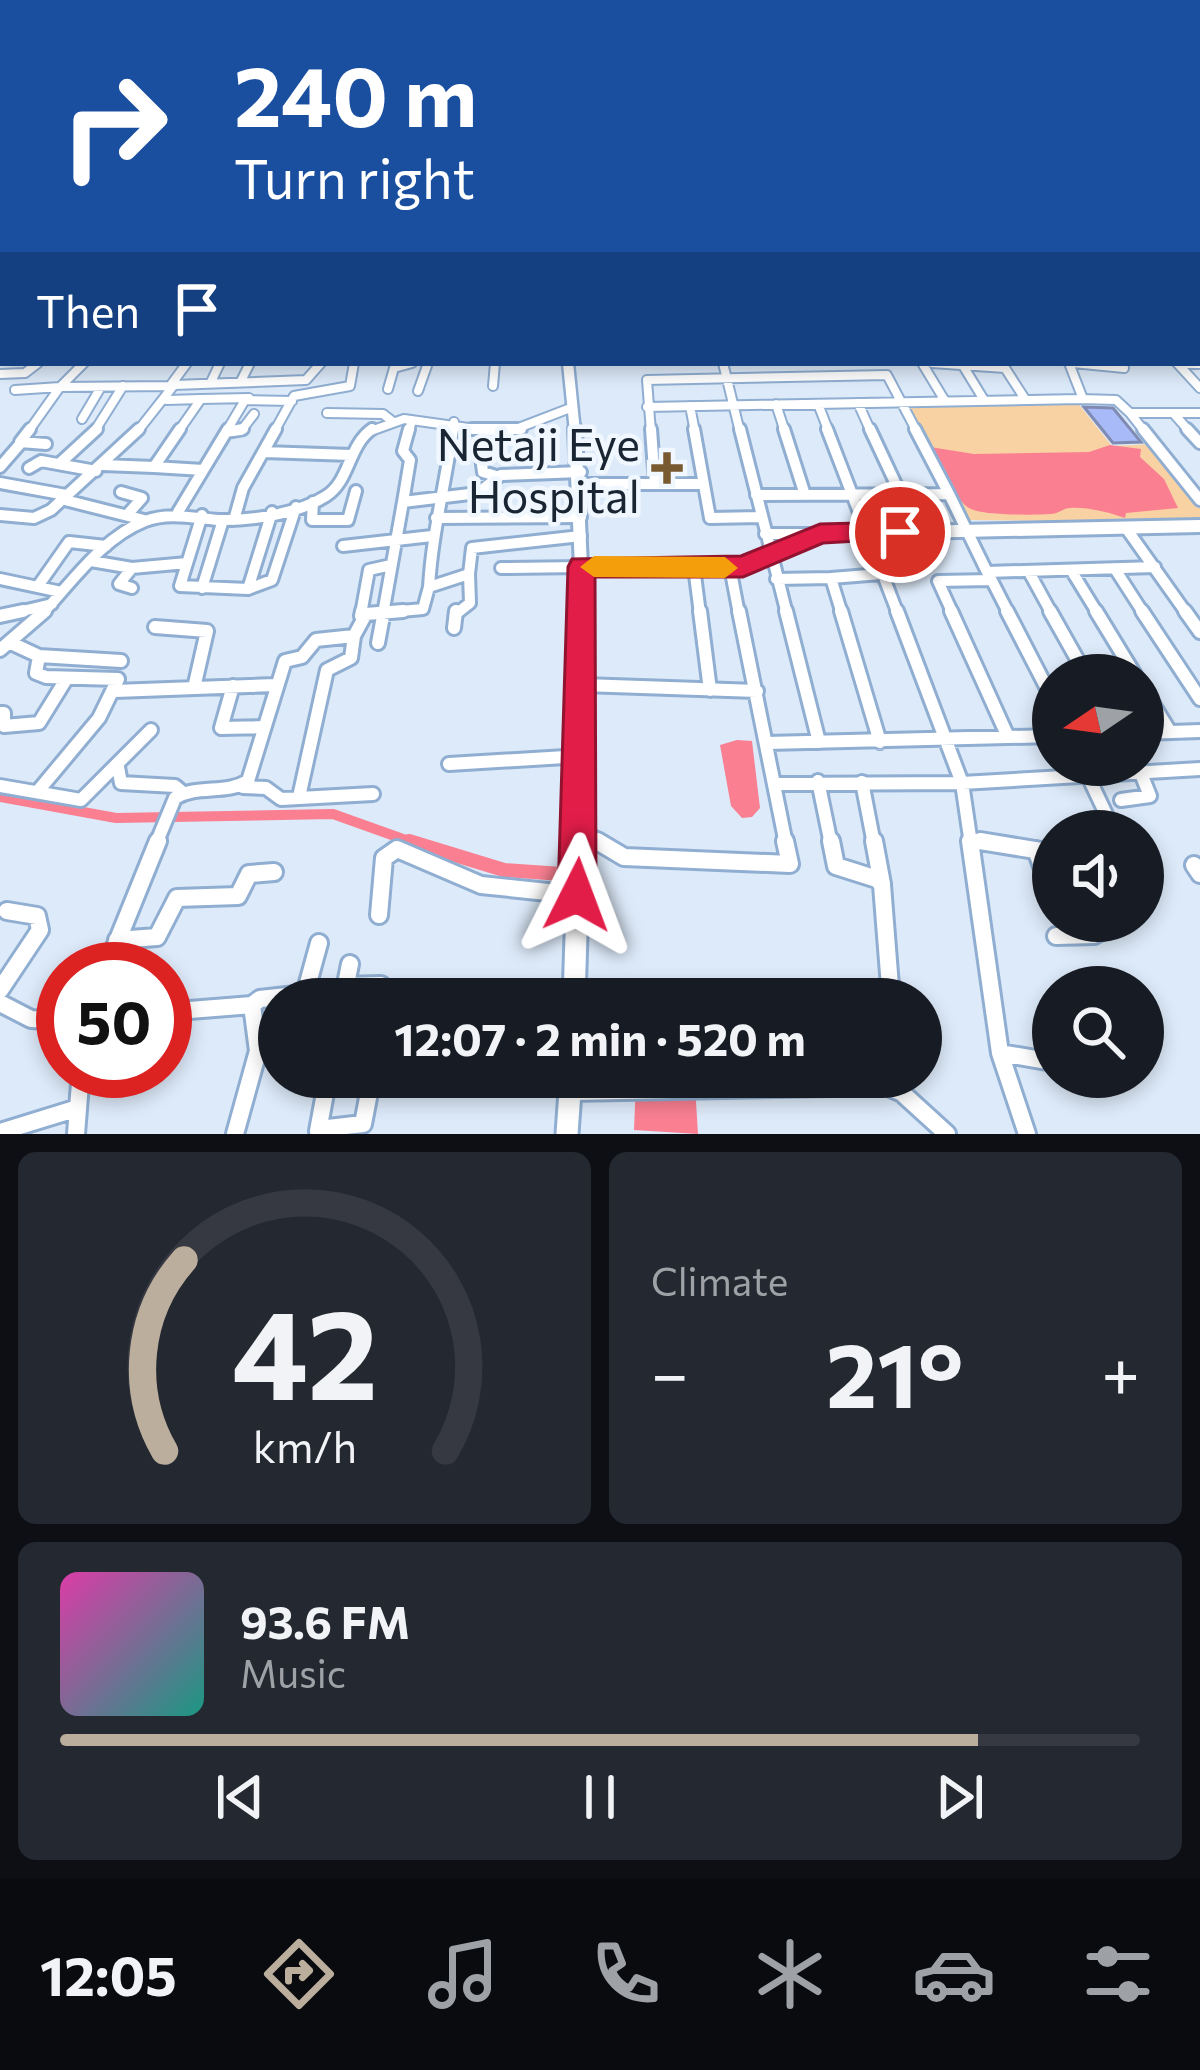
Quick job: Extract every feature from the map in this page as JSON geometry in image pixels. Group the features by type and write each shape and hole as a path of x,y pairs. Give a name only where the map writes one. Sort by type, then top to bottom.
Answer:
{"main road":[{"path":"568,366 581,478 582,567 575,978"},
{"path":"568,1134 570,1098"}],"street":[{"path":"0,374 25,373 34,366"},
{"path":"81,366 60,387 0,475 144,520"},
{"path":"0,515 36,518 100,468 167,400 185,366"},
{"path":"211,382 219,366"},
{"path":"241,381 248,366"},
{"path":"15,390 311,379 318,366"},
{"path":"281,380 278,390 350,386 353,366"},
{"path":"388,389 394,368 401,366"},
{"path":"418,391 427,366"},
{"path":"494,386 495,366"},
{"path":"724,366 819,742"},
{"path":"763,366 767,377"},
{"path":"802,366 806,376"},
{"path":"841,366 845,376"},
{"path":"881,366 1032,659"},
{"path":"924,366 945,401"},
{"path":"963,366 984,400"},
{"path":"984,366 1005,368 1025,399"},
{"path":"1072,366 1083,399"},
{"path":"1103,366 1124,368"},
{"path":"655,484 647,380 886,376"},
{"path":"178,512 256,381"},
{"path":"59,464 104,422 123,386"},
{"path":"82,419 101,387"},
{"path":"202,588 241,493 292,401 304,391"},
{"path":"154,467 201,399"},
{"path":"167,400 292,401"},
{"path":"647,407 1116,400 1200,500"},
{"path":"857,403 900,493"},
{"path":"776,404 805,495"},
{"path":"818,404 962,783 1000,1053 1027,1134"},
{"path":"5,647 37,624 106,546 144,520 178,512 228,520 313,502 340,485 364,434 392,421 454,422 506,432 573,406"},
{"path":"690,406 710,518 761,517"},
{"path":"327,413 383,414 392,421"},
{"path":"1130,413 1200,413"},
{"path":"226,432 241,431 254,414"},
{"path":"1174,414 1200,443"},
{"path":"378,643 410,460 403,451 412,420"},
{"path":"361,616 423,609 454,422"},
{"path":"20,444 46,444"},
{"path":"448,452 480,449 483,472 496,476 703,484"},
{"path":"264,452 351,454"},
{"path":"29,468 40,460 100,468 203,470"},
{"path":"403,502 483,491 496,476"},
{"path":"313,502 312,520 348,520 356,491"},
{"path":"122,492 142,498 127,515"},
{"path":"756,495 949,494"},
{"path":"202,515 180,586 248,590 272,580 296,506"},
{"path":"248,590 272,512"},
{"path":"436,518 581,517"},
{"path":"765,534 1200,526"},
{"path":"1126,528 1200,631"},
{"path":"501,568 730,568 770,558 820,534"},
{"path":"343,546 432,536"},
{"path":"454,628 456,610 470,603 472,548 581,536"},
{"path":"38,586 73,540 106,546"},
{"path":"90,561 132,568 187,562"},
{"path":"299,797 327,670 334,662 351,658 369,570 391,566"},
{"path":"694,567 710,690"},
{"path":"1008,737 938,581 1155,567"},
{"path":"132,568 119,584 132,588"},
{"path":"580,826 611,853 624,857 790,863 730,568"},
{"path":"1115,568 1200,699"},
{"path":"1071,570 1122,654"},
{"path":"1030,572 1075,654"},
{"path":"429,587 469,574"},
{"path":"776,579 881,574"},
{"path":"831,578 880,742"},
{"path":"0,579 61,592"},
{"path":"0,616 52,604"},
{"path":"155,628 207,631 194,688"},
{"path":"243,787 285,662 302,656 310,642 353,636"},
{"path":"5,647 39,656 121,661"},
{"path":"38,791 115,691 118,679 65,681 36,674 39,656"},
{"path":"0,712 4,713 4,727 39,723 65,681"},
{"path":"115,691 275,685"},
{"path":"583,685 757,691"},
{"path":"233,686 220,728 263,727"},
{"path":"1164,722 1170,732"},
{"path":"0,786 82,800 151,730"},
{"path":"1164,732 1200,731"},
{"path":"767,743 1032,736"},
{"path":"449,764 582,756"},
{"path":"118,766 121,783 175,786 181,791 266,788 275,799 373,794"},
{"path":"1164,770 1200,769"},
{"path":"775,784 1032,778"},
{"path":"818,781 836,866 878,879 882,885"},
{"path":"862,782 882,885 890,978"},
{"path":"1121,800 1150,796 1146,786"},
{"path":"181,791 117,940 158,937 177,898 238,896 249,874 274,872"},
{"path":"973,840 1032,850"},
{"path":"379,915 384,858 397,849 481,885 577,895"},
{"path":"0,990 40,930 37,916 8,911"},
{"path":"192,1010 305,994 319,943"},
{"path":"347,978 350,964"},
{"path":"0,1003 36,1019"},
{"path":"235,1134 258,1051 252,1004"},
{"path":"1000,1053 1032,1058"},
{"path":"76,1134 79,1098"},
{"path":"324,1098 318,1131 363,1124 368,1098"},
{"path":"913,1098 947,1134"},
{"path":"0,1132 78,1108"}],"shaded area":[{"path":"1076,401 1112,446 1152,444 1200,503 1200,522 969,520 908,404"},
{"path":"1110,445 1141,449 1140,457 1164,479 1178,508 1126,513 1125,518 1077,508 1045,514 975,511 958,497 930,447 974,454 1089,452"},
{"path":"752,741 760,808 752,817 742,818 731,806 720,745"},
{"path":"635,1098 696,1098 698,1134 634,1130"}],"building":[{"path":"1084,407 1113,408 1141,442 1113,443"}],"waterway":[{"path":"0,797 116,818 333,814 417,844"},
{"path":"409,841 504,870 562,874"}],"slow traffic":[{"path":"594,567 725,568"}],"place":[{"name":"Netaji Eye Hospital","path":"667,468"}],"route":[{"path":"577,895 582,567 743,567 820,534 900,532"}]}
